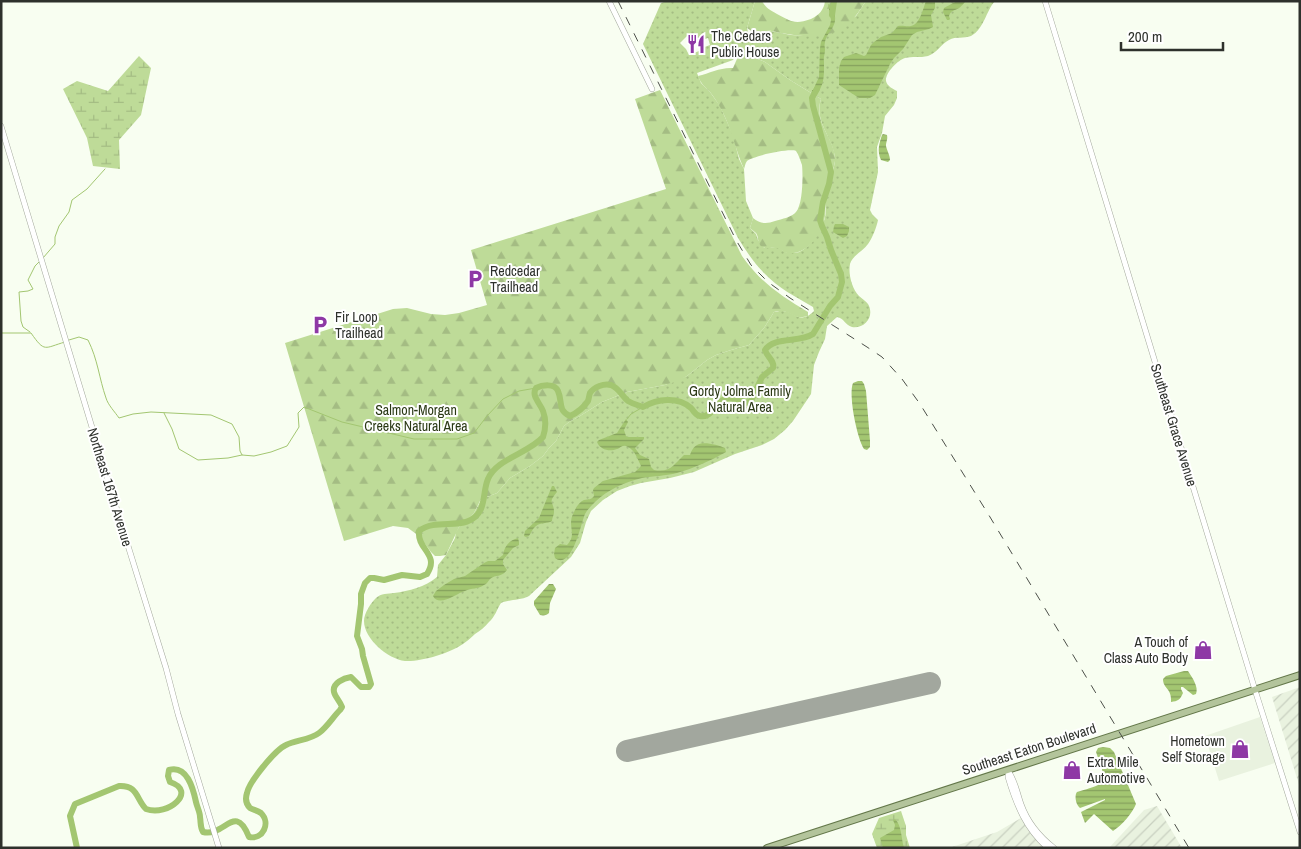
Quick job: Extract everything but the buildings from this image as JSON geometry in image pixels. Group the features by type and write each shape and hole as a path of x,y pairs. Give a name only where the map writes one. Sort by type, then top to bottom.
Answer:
{"main road":[{"name":"Southeast Eaton Boulevard","path":"767,848 1300,675"}],"street":[{"path":"609,1 652,89"},
{"name":"Southeast Grace Avenue","path":"1045,1 1300,832"},
{"name":"Northeast 167th Avenue","path":"1,126 219,848"},
{"path":"1008,771 1009,781 1022,815 1032,831 1048,848"},
{"path":"1008,771 1022,808 1029,820 1041,836 1054,848"}],"shaded area":[{"path":"926,1 935,2 935,8 931,15 933,27 912,35 890,64 875,95 870,98 859,98 839,85 839,68 844,57 856,53 864,56 874,42 892,33 898,26 914,25 921,16"},
{"path":"957,1 966,1 951,13 950,19 947,20 943,12 944,8"},
{"path":"828,4 834,11 835,21 825,42 822,86 812,97 812,90 819,77 821,42 831,20"},
{"path":"883,134 887,135 886,146 890,156 888,162 881,160 879,154 879,144"},
{"path":"835,224 843,224 849,227 847,236 843,238 833,232"},
{"path":"862,381 866,391 870,441 870,447 867,450 861,444 852,406 853,383"},
{"path":"626,419 628,422 624,430 626,436 644,437 635,448 640,455 649,459 654,470 668,469 684,455 690,455 694,447 700,444 707,443 719,446 725,448 726,452 683,471 642,478 611,490 586,512 571,552 566,558 561,560 555,558 555,548 560,544 567,545 572,537 572,517 579,504 593,497 594,488 603,481 635,472 641,466 630,448 624,446 608,450 600,447 597,442 617,433"},
{"path":"552,486 554,486 557,492 552,501 554,512 552,521 538,525 529,536 524,536 525,531 539,518"},
{"path":"518,538 519,545 513,548 503,560 507,570 503,574 490,579 482,586 467,590 448,599 439,601 433,596 436,591 454,579 465,576 488,561 495,561 503,555 504,549 510,542"},
{"path":"549,584 553,584 556,589 550,603 549,613 540,615 534,605 534,601"},
{"path":"1188,671 1193,679 1197,688 1196,694 1193,695 1181,687 1183,693 1181,697 1177,701 1171,702 1169,691 1164,685 1163,679 1166,676"},
{"path":"1300,687 1300,788 1272,697"},
{"name":"Hometown Self Storage","path":"1260,717 1275,763 1219,781 1205,736"},
{"path":"1098,748 1110,748 1114,752 1136,804 1132,812 1113,831 1094,814 1085,823 1081,812 1105,799 1080,808 1077,805 1076,798 1077,792 1095,786 1103,780 1104,776 1096,752"},
{"path":"1157,806 1182,848 1109,848 1144,810"},
{"path":"1021,818 1045,848 949,848 997,832"},
{"path":"895,819 900,829 904,848 883,848 880,838 894,830 893,820"}],"green space":[{"name":"Gordy Jolma Family Natural Area","path":"668,1 755,1 747,28 748,32 771,31 807,36 829,34 856,16 866,1 995,1 979,29 971,36 949,40 928,56 902,59 892,67 886,78 890,87 897,91 897,98 885,116 877,147 878,172 870,210 878,220 870,242 853,258 850,264 850,277 853,285 870,309 868,321 861,326 852,327 837,317 827,326 825,339 814,365 811,394 785,430 774,439 762,445 735,454 694,472 641,483 617,491 591,511 580,543 571,557 529,596 501,603 486,626 466,642 443,654 412,661 398,659 378,647 368,635 364,621 370,605 380,595 417,588 437,577 438,565 446,555 456,532 461,524 474,513 482,499 497,493 510,478 543,456 556,441 564,426 602,402 627,392 665,385 687,376 716,355 749,345 764,328 774,312 782,311 798,317 805,317 814,311 813,307 787,292 769,278 753,261 738,238 643,44 661,3","holes":["688,35 696,42 708,38 710,45 689,55 680,43","738,51 765,62 821,99 820,115 833,149 835,161 827,190 824,221 812,241 805,249 798,252 788,253 776,247 764,248 750,228 753,218 746,201 744,169 739,159 733,135 720,106 701,83 697,73 733,60"]},
{"path":"755,1 762,1 772,11 796,22 805,21 816,16 821,12 825,1 866,1 852,20 839,30 821,36 801,36 770,31 752,32 747,28"},
{"path":"740,52 765,62 821,99 820,116 832,145 835,161 825,200 825,214 822,226 811,244 794,253 787,253 778,248 762,247 759,244 758,236 750,228 753,218 769,223 789,217 796,212 801,196 802,165 796,151 771,153 756,157 747,161 744,169 725,116 698,76 720,69 733,68"},
{"path":"139,56 151,68 141,115 119,140 120,169 93,166 87,138 63,89 77,81 108,91"},
{"name":"Salmon-Morgan Creeks Natural Area","path":"660,90 742,256 764,281 808,312 808,316 798,317 784,311 774,312 764,328 749,345 716,355 678,381 627,392 602,402 569,422 564,426 556,441 543,456 510,478 497,493 480,501 474,513 459,527 446,555 435,556 419,536 408,528 393,526 344,541 285,343 393,309 407,308 431,314 445,315 487,305 471,250 666,189 635,99"},
{"path":"901,811 910,848 877,848 872,834 879,818"}],"waterway":[{"path":"832,15 834,1"},
{"path":"77,848 70,816 75,804 119,786 125,786 136,793 146,809 154,811 163,809 171,806 181,797 181,791 178,786 170,782 168,776 169,770 175,769 185,774 191,784 200,813 203,832 218,830 234,821 239,822 244,827 249,837 258,836 262,833 265,826 264,817 260,812 250,808 246,799 249,788 257,774 281,748 290,743 307,739 322,731 342,707 334,692 335,686 339,681 351,677 361,687 369,687 371,684 357,636 361,594 365,583 370,578 384,580 402,575 420,577 427,574 431,562 421,543 419,531 435,525 461,523 476,517 481,509 487,482 492,472 505,461 530,448 543,437 545,417 535,397 536,388 548,385 556,388 563,411 570,416 578,412 588,401 590,393 602,385 614,386 628,401 643,407 655,402 674,400 686,404 700,416 705,416 712,412 724,399 736,399 747,403 751,401 762,377 773,368 773,363 765,350 774,343 808,337 813,334 830,306 838,297 842,282 841,274 820,220 831,172 813,106 812,98 817,89"},
{"path":"43,258 55,244 55,237 59,226 69,212 72,200 87,189 105,169"},
{"path":"30,332 23,327 21,321 19,292 33,289 28,280 35,266 40,261"},
{"path":"1,333 31,333 39,344 45,347 65,342"},
{"path":"69,340 79,337 88,340 107,401 119,418 151,412 211,415 232,424 239,437 242,455 254,456 287,446 299,427 298,413 304,407 342,422 414,439 457,439 474,433 503,399 519,391 536,388"},
{"path":"627,419 631,414 643,407"},
{"path":"164,413 179,449 198,460 242,455"}],"runway":[{"path":"627,751 930,683"}],"railway":[{"path":"618,1 736,240 751,265 768,282 790,298 882,357 902,379 920,404 990,517 1189,848"}],"place":[{"name":"The Cedars Public House","path":"696,44"},
{"name":"Redcedar Trailhead","path":"475,279"},
{"name":"Fir Loop Trailhead","path":"320,325"},
{"name":"A Touch of Class Auto Body","path":"1203,650"},
{"name":"Hometown Self Storage","path":"1240,749"},
{"name":"Extra Mile Automotive","path":"1072,770"}]}
